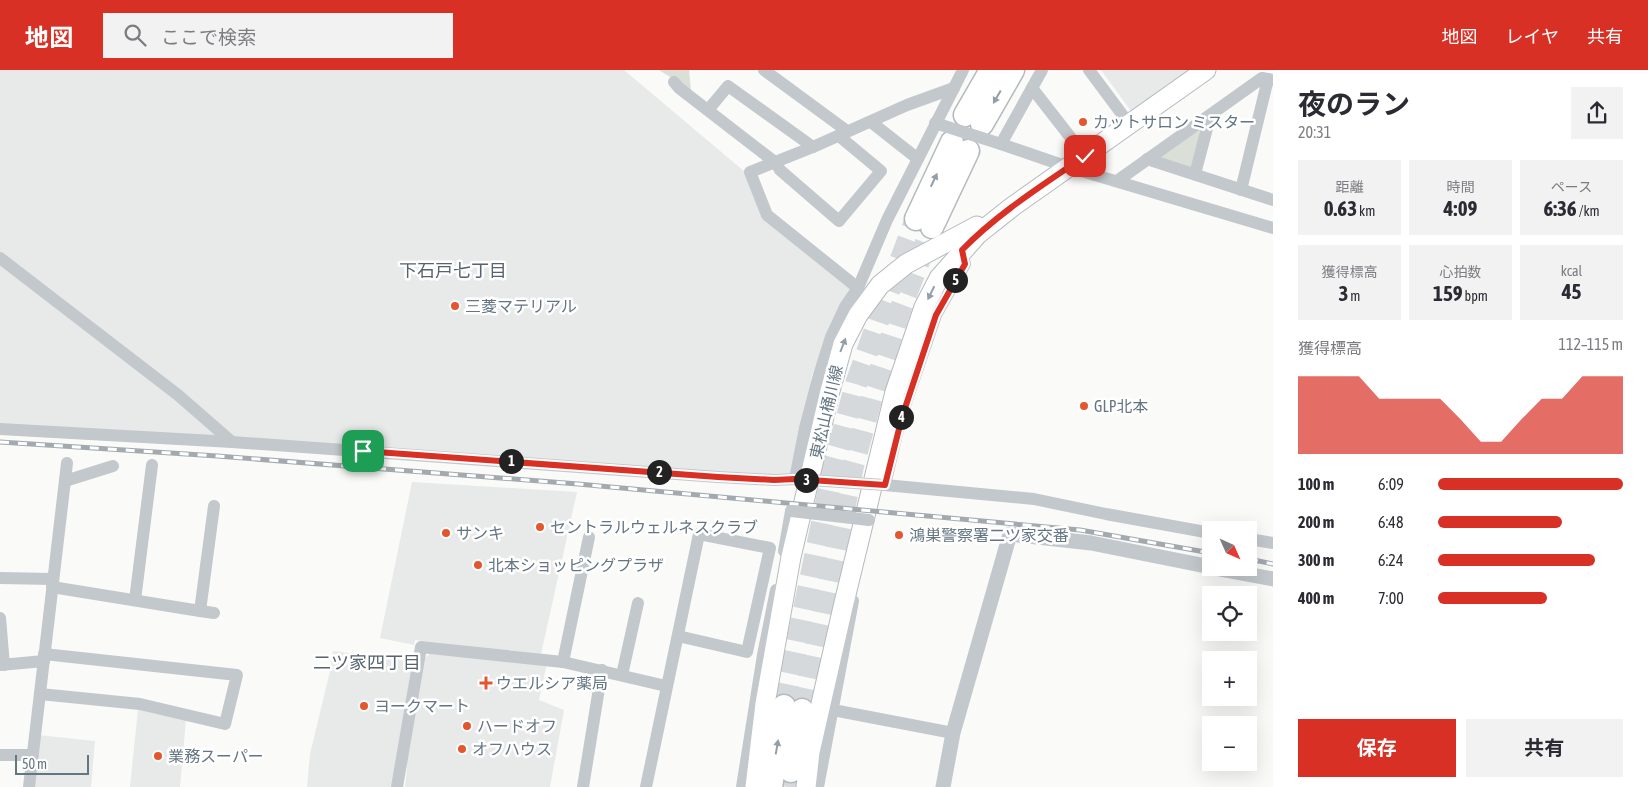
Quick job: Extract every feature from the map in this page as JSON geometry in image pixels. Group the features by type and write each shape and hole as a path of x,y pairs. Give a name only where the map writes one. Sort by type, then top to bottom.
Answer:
{"highway":[{"path":"992,70 973,120 1013,70"},
{"path":"924,223 960,146"},
{"path":"771,787 793,708 791,779"}],"main road":[{"name":"東松山桶川線","path":"806,787 810,752 896,392 924,307 939,278 978,234 1012,207 1206,70"},
{"name":"東松山桶川線","path":"752,775 791,557 843,344 858,315 880,285 906,264 1012,207"},
{"path":"791,779 810,752"}],"street":[{"path":"674,82 679,88 776,163 780,170 839,220 881,171 843,134 764,70"},
{"path":"795,479 805,428 831,337 845,308 858,288 888,220 963,70"},
{"path":"1000,144 1042,70"},
{"path":"1089,70 1130,125"},
{"path":"1117,181 1262,78 1271,79 1241,190"},
{"path":"708,110 728,86 813,147"},
{"path":"858,288 767,215 750,172 776,163 908,105 954,88"},
{"path":"1032,88 1085,156"},
{"path":"1195,174 1210,116"},
{"path":"871,122 918,158"},
{"path":"936,123 1068,167 1273,228"},
{"path":"1147,158 1273,200"},
{"path":"885,485 902,417 936,315 965,264 962,250"},
{"path":"0,258 178,395 232,442"},
{"path":"0,429 232,442 727,478 795,479 885,485 1034,499 1202,531"},
{"path":"29,787 67,463"},
{"path":"134,600 152,465"},
{"path":"65,481 113,466"},
{"path":"200,611 214,506"},
{"path":"742,787 752,775 763,655 791,511 869,520 818,787"},
{"path":"646,787 699,534 784,551"},
{"path":"943,787 953,733 1010,534 1092,543 1202,565"},
{"path":"564,662 589,537"},
{"path":"1258,541 1273,544"},
{"path":"748,652 770,548"},
{"path":"1258,576 1273,579"},
{"path":"0,578 53,583 134,600 214,613"},
{"path":"622,674 638,603"},
{"path":"0,618 2,665 44,658 237,675 225,724 140,704 40,694"},
{"path":"678,636 763,655"},
{"path":"397,787 421,647 564,662 622,674 666,686"},
{"path":"583,787 602,670"},
{"path":"833,710 953,733"},
{"path":"0,755 33,755"}],"shaded area":[{"path":"0,70 624,70 745,172 765,218 855,293 834,324 812,375 795,479 0,424"},
{"path":"659,70 689,70 691,90"},
{"path":"1101,70 1189,70 1131,111"},
{"path":"1198,128 1202,130 1190,169 1160,159 1159,155"},
{"name":"北本ショッピングプラザ","path":"412,482 577,492 541,654 415,640 414,645 380,638"},
{"path":"333,651 406,661 411,667 395,787 307,787 310,754"},
{"path":"430,654 547,663 539,700 564,710 550,787 405,787 406,758 423,659"},
{"name":"業務スーパー","path":"138,709 186,720 180,787 130,787"},
{"path":"38,735 95,741 91,787 33,787"}],"tunnel":[{"path":"784,706 834,465 856,384 916,219"},
{"path":"802,710 853,466 874,389 899,313 932,227"},
{"path":"788,787 791,771"}],"railway":[{"path":"0,442 217,456 578,484 1080,530 1202,551"},
{"path":"1258,561 1273,564"}],"place":[{"name":"カットサロン ミスター","path":"1083,122"},
{"name":"三菱マテリアル","path":"455,306"},
{"name":"GLP北本","path":"1084,406"},
{"name":"セントラルウェルネスクラブ","path":"540,527"},
{"name":"サンキ","path":"446,533"},
{"name":"鴻巣警察署二ツ家交番","path":"899,535"},
{"name":"北本ショッピングプラザ","path":"478,565"},
{"name":"ウエルシア薬局","path":"486,683"},
{"name":"ヨークマート","path":"364,706"},
{"name":"ハードオフ","path":"467,726"},
{"name":"オフハウス","path":"462,749"},
{"name":"業務スーパー","path":"158,756"}],"district":[{"name":"下石戸七丁目","path":"453,270"},
{"name":"二ツ家四丁目","path":"367,662"}],"route":[{"path":"363,451 718,477 774,480 795,479 885,485 902,417 936,315 965,264 962,250 978,234 1012,207 1085,156"}]}
